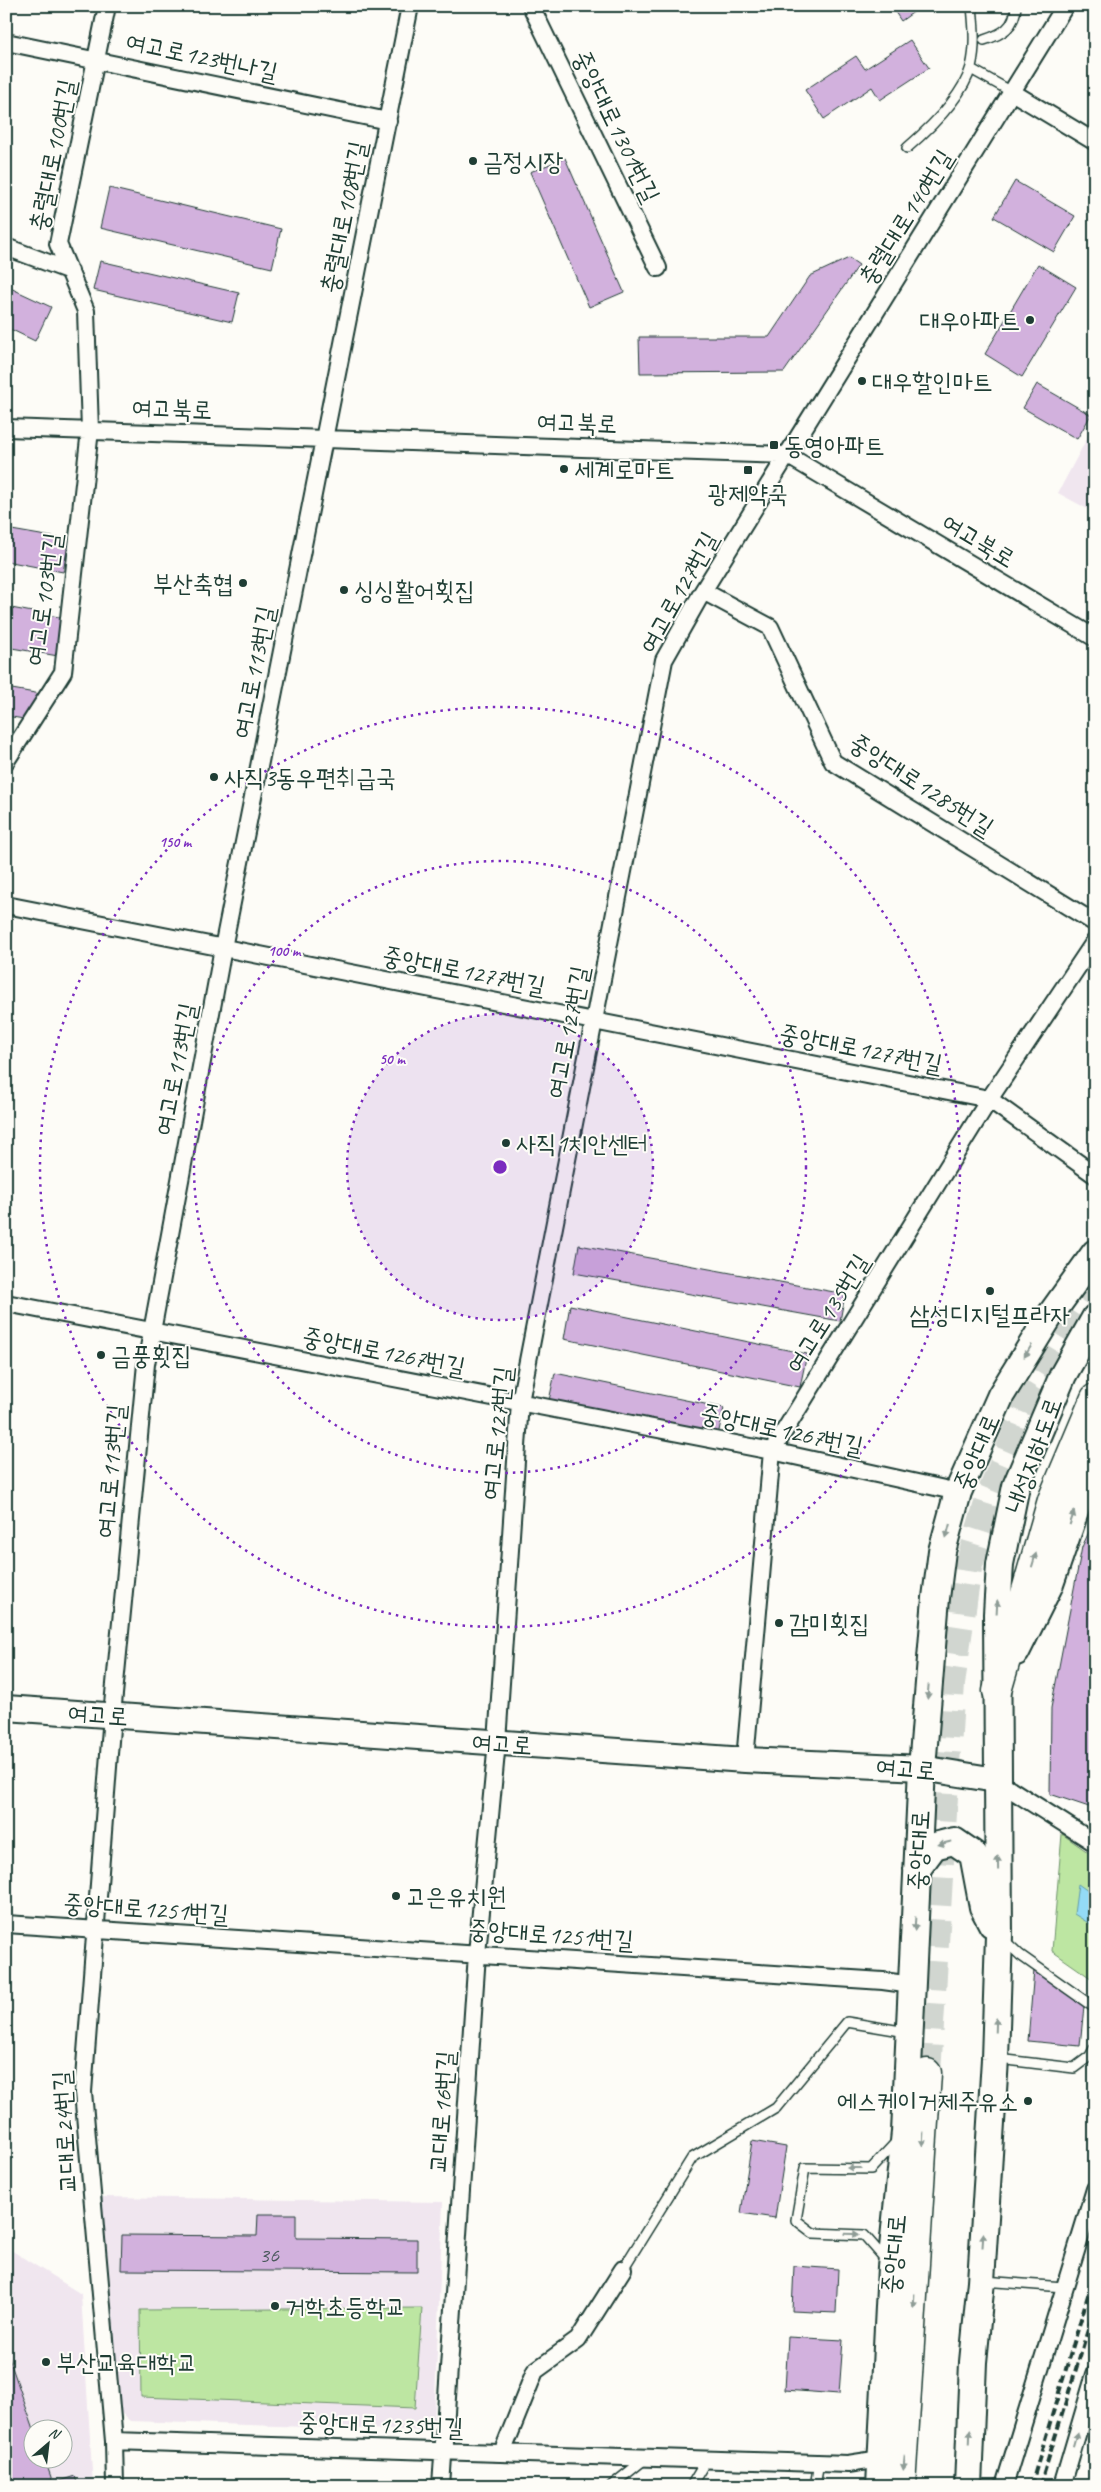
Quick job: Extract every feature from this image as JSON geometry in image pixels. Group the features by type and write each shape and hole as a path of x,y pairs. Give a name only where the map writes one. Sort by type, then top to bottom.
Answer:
{"highway":[{"path":"997,1691 1052,1500 1095,1398"},
{"path":"901,2486 927,2073"}],"main road":[{"name":"중앙대로","path":"880,2486 891,2267 904,2132 922,1768 936,1598 942,1552 958,1492 1001,1395 1049,1317 1095,1253"},
{"name":"내성지하도로","path":"997,1691 997,1614 1000,1564 1016,1486 1063,1375 1095,1318"},
{"path":"968,2486 973,2362 981,2281 995,2059 999,1935 996,1780 997,1691 1050,1584 1095,1454"},
{"name":"여고로","path":"6,1708 745,1760 922,1768 996,1780"},
{"path":"917,1868 934,1846 954,1841 973,1854 983,1907 999,1935"}],"street":[{"name":"충렬대로100번길","path":"90,430 86,311 58,244 107,6"},
{"name":"충렬대로108번길","path":"325,438 410,6"},
{"name":"중앙대로1301번길","path":"531,6 658,268"},
{"name":"충렬대로140번길","path":"787,455 1065,6"},
{"name":"여고로123번나길","path":"6,42 388,121"},
{"path":"1012,92 1095,142"},
{"path":"6,247 70,271"},
{"name":"여고북로","path":"6,428 787,455 1095,638"},
{"name":"여고로103번길","path":"6,761 63,672 90,430"},
{"name":"여고로113번길","path":"112,1715 146,1364 223,948 325,438"},
{"name":"여고로127번길","path":"497,1742 520,1402 664,660 703,591 787,455"},
{"name":"중앙대로1285번길","path":"703,591 770,627 834,762 1095,923"},
{"name":"중앙대로1277번길","path":"6,905 989,1098 1095,1175"},
{"name":"여고로135번길","path":"745,1760 772,1451 989,1098 1095,941"},
{"name":"중앙대로1267번길","path":"6,1303 772,1451 958,1492"},
{"name":"교대로24번길","path":"112,1715 83,2092 114,2442 115,2486"},
{"name":"교대로16번길","path":"440,2486 477,1954 497,1742"},
{"path":"996,1780 1095,1843"},
{"name":"중앙대로1251번길","path":"6,1924 883,1981 912,1985"},
{"path":"1004,2486 1095,2189"},
{"path":"502,2452 535,2372 578,2340 622,2270"},
{"path":"1062,2486 1095,2374"},
{"name":"중앙대로1235번길","path":"114,2442 443,2450 819,2464 848,2464 881,2459"}],"lane":[{"path":"907,148 932,126 955,97 970,69 975,36 972,6"},
{"path":"984,40 998,36 1009,28 1015,17 1016,6"},
{"path":"970,69 1012,92"},
{"path":"999,1935 1020,1956 1095,2008"},
{"path":"622,2270 692,2158 776,2108 847,2022 909,2033"},
{"path":"995,2059 1074,2068 1090,2056 1095,2047"},
{"path":"891,2267 864,2235 813,2233 796,2220 805,2168 871,2168 904,2132"},
{"path":"981,2281 1064,2287"},
{"path":"611,2486 647,2458"},
{"path":"691,2486 707,2459"},
{"path":"815,2486 819,2464"}],"shaded area":[{"path":"1095,423 1095,513 1058,493"},
{"name":"거학초등학교","path":"102,2197 443,2202 434,2424 423,2431 130,2421 119,2411"},
{"name":"부산교육대학교","path":"6,2247 81,2294 93,2486 6,2486"}],"green space":[{"path":"1062,1834 1095,1857 1095,1981 1052,1951"},
{"path":"422,2308 415,2408 141,2397 140,2310"}],"water":[{"path":"1078,1884 1095,1896 1095,1927 1074,1914"}],"building":[{"path":"891,6 922,6 901,21"},
{"path":"910,40 929,68 880,100 872,87 824,119 805,90 856,56 865,69"},
{"path":"565,158 624,292 589,307 530,172"},
{"name":"대우아파트","path":"1015,181 1075,216 1054,252 994,217"},
{"path":"109,188 281,229 272,268 100,228"},
{"path":"849,258 859,265 784,372 640,373 639,337 769,337 810,276"},
{"path":"100,261 239,293 232,322 93,290"},
{"name":"대우아파트","path":"1038,264 1076,287 1022,377 985,354"},
{"path":"6,286 51,307 35,341 6,327"},
{"name":"대우아파트","path":"1037,384 1091,415 1077,439 1023,408"},
{"path":"6,529 69,540 63,572 6,561"},
{"path":"6,607 64,618 58,656 6,647"},
{"path":"6,688 41,694 36,721 6,716"},
{"path":"579,1245 845,1294 840,1321 574,1273"},
{"path":"570,1305 807,1354 800,1387 564,1339"},
{"path":"555,1373 724,1408 717,1440 548,1405"},
{"path":"1095,1519 1095,1809 1050,1794 1051,1708 1082,1547"},
{"path":"1034,1970 1084,2006 1080,2046 1028,2041"},
{"path":"752,2141 786,2147 775,2218 741,2213"},
{"path":"258,2214 296,2214 296,2238 417,2239 417,2272 121,2270 122,2235 257,2236"},
{"path":"794,2266 838,2269 836,2313 792,2311"},
{"path":"788,2337 843,2340 839,2394 785,2390"},
{"path":"6,2350 30,2420 22,2420 22,2470 48,2470 53,2483 75,2476 78,2486 6,2486"}],"tunnel":[{"path":"927,2073 951,1683 968,1568 992,1491 1033,1394 1095,1295"}],"railway":[{"path":"1031,2486 1095,2272"},
{"path":"1040,2486 1095,2307"}],"place":[{"name":"금정시장","path":"473,161"},
{"name":"대우아파트","path":"1030,320"},
{"name":"대우할인마트","path":"862,381"},
{"name":"동영아파트","path":"774,445"},
{"name":"세계로마트","path":"564,469"},
{"name":"광제약국","path":"748,470"},
{"name":"부산축협","path":"243,583"},
{"name":"싱싱활어횟집","path":"344,590"},
{"name":"사직3동우편취급국","path":"214,777"},
{"name":"사직1치안센터","path":"506,1143"},
{"name":"삼성디지털프라자","path":"990,1291"},
{"name":"금풍횟집","path":"101,1355"},
{"name":"감미횟집","path":"779,1623"},
{"name":"고은유치원","path":"396,1896"},
{"name":"에스케이거제주유소","path":"1028,2101"},
{"name":"거학초등학교","path":"275,2306"},
{"name":"부산교육대학교","path":"46,2362"}]}
